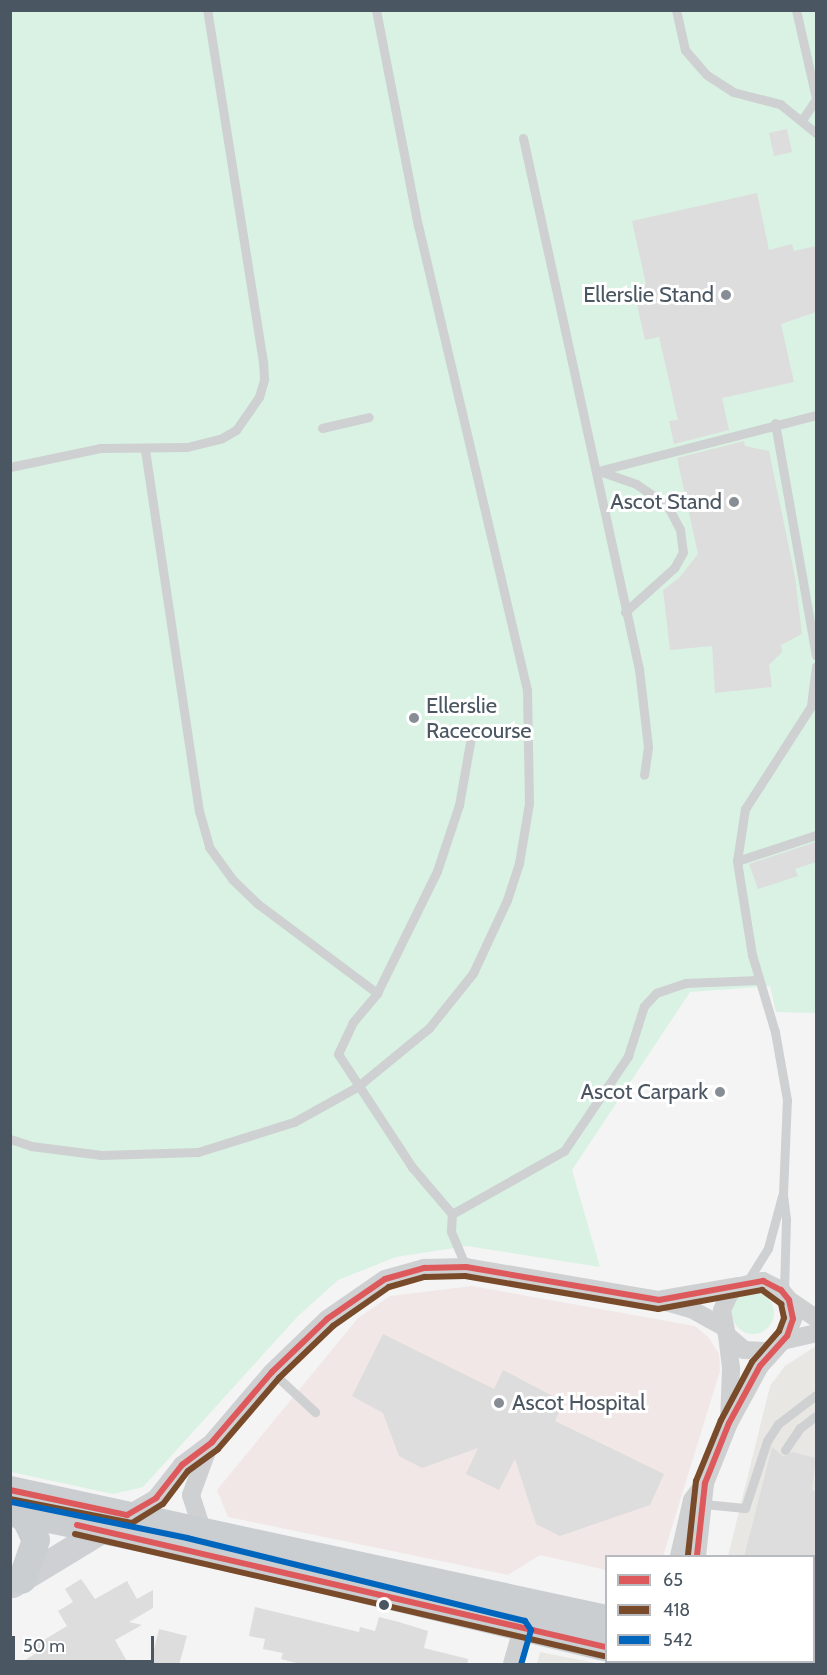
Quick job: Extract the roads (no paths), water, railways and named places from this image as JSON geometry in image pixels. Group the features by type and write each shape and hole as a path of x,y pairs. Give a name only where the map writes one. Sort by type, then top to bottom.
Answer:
{"main road":[{"path":"12,1504 127,1515 206,1530 605,1619"},
{"path":"12,1504 102,1530 337,1582 522,1629 605,1647"},
{"path":"12,1504 26,1519 36,1540 16,1583"},
{"path":"16,1583 127,1515"}],"street":[{"path":"127,1515 156,1498 182,1465 212,1442 272,1372 327,1319 385,1279 424,1268 466,1267 659,1300 691,1309 725,1331 744,1350 766,1351 780,1344 816,1333"},
{"path":"659,1300 764,1281 816,1318"},
{"path":"729,1423 732,1370 725,1331 724,1304 743,1284"},
{"path":"679,1555 692,1500 705,1483 729,1423 760,1366 780,1344 793,1319 787,1297"},
{"path":"206,1530 200,1522 191,1495 212,1442"},
{"path":"697,1555 705,1483"},
{"path":"512,1665 522,1629"}],"lane":[{"path":"10,467 100,448 145,450 187,447 222,438 236,430 248,417 264,379 207,10"},
{"path":"10,1139 31,1146 101,1155 198,1152 294,1122 357,1087 429,1028 473,973 493,936 519,862 531,779 531,716 518,642 418,226 376,10"},
{"path":"676,10 685,50 706,75 733,92 780,104 816,133"},
{"path":"796,10 816,98 802,120"},
{"path":"523,138 598,471 640,680 648,747 644,775"},
{"path":"598,471 775,423 816,415"},
{"path":"322,428 369,417"},
{"path":"775,423 816,655"},
{"path":"145,450 199,811 209,847 232,879 258,904 377,993"},
{"path":"598,471 636,484 659,500 667,506 680,529 682,552 674,568 625,612"},
{"path":"787,1297 786,1219 783,1194 787,1100 777,1041 758,980 737,861 745,809 811,706 816,666"},
{"path":"466,1267 450,1231 452,1214 412,1167 357,1087 338,1054 353,1022 377,993 437,871 459,805 472,731"},
{"path":"737,861 816,835"},
{"path":"452,1214 564,1150 628,1056 644,1006 656,993 685,983 758,980"},
{"path":"743,1284 768,1248 783,1194"},
{"path":"272,1372 315,1412"},
{"path":"704,1504 745,1508 767,1442 778,1424 816,1395"},
{"path":"785,1450 800,1428 816,1416"}],"place":[{"name":"Ellerslie Stand","path":"726,295"},
{"name":"Ascot Stand","path":"734,502"},
{"name":"Ellerslie Racecourse","path":"414,718"},
{"name":"Ascot Carpark","path":"720,1092"},
{"name":"Ascot Hospital","path":"499,1403"}]}
